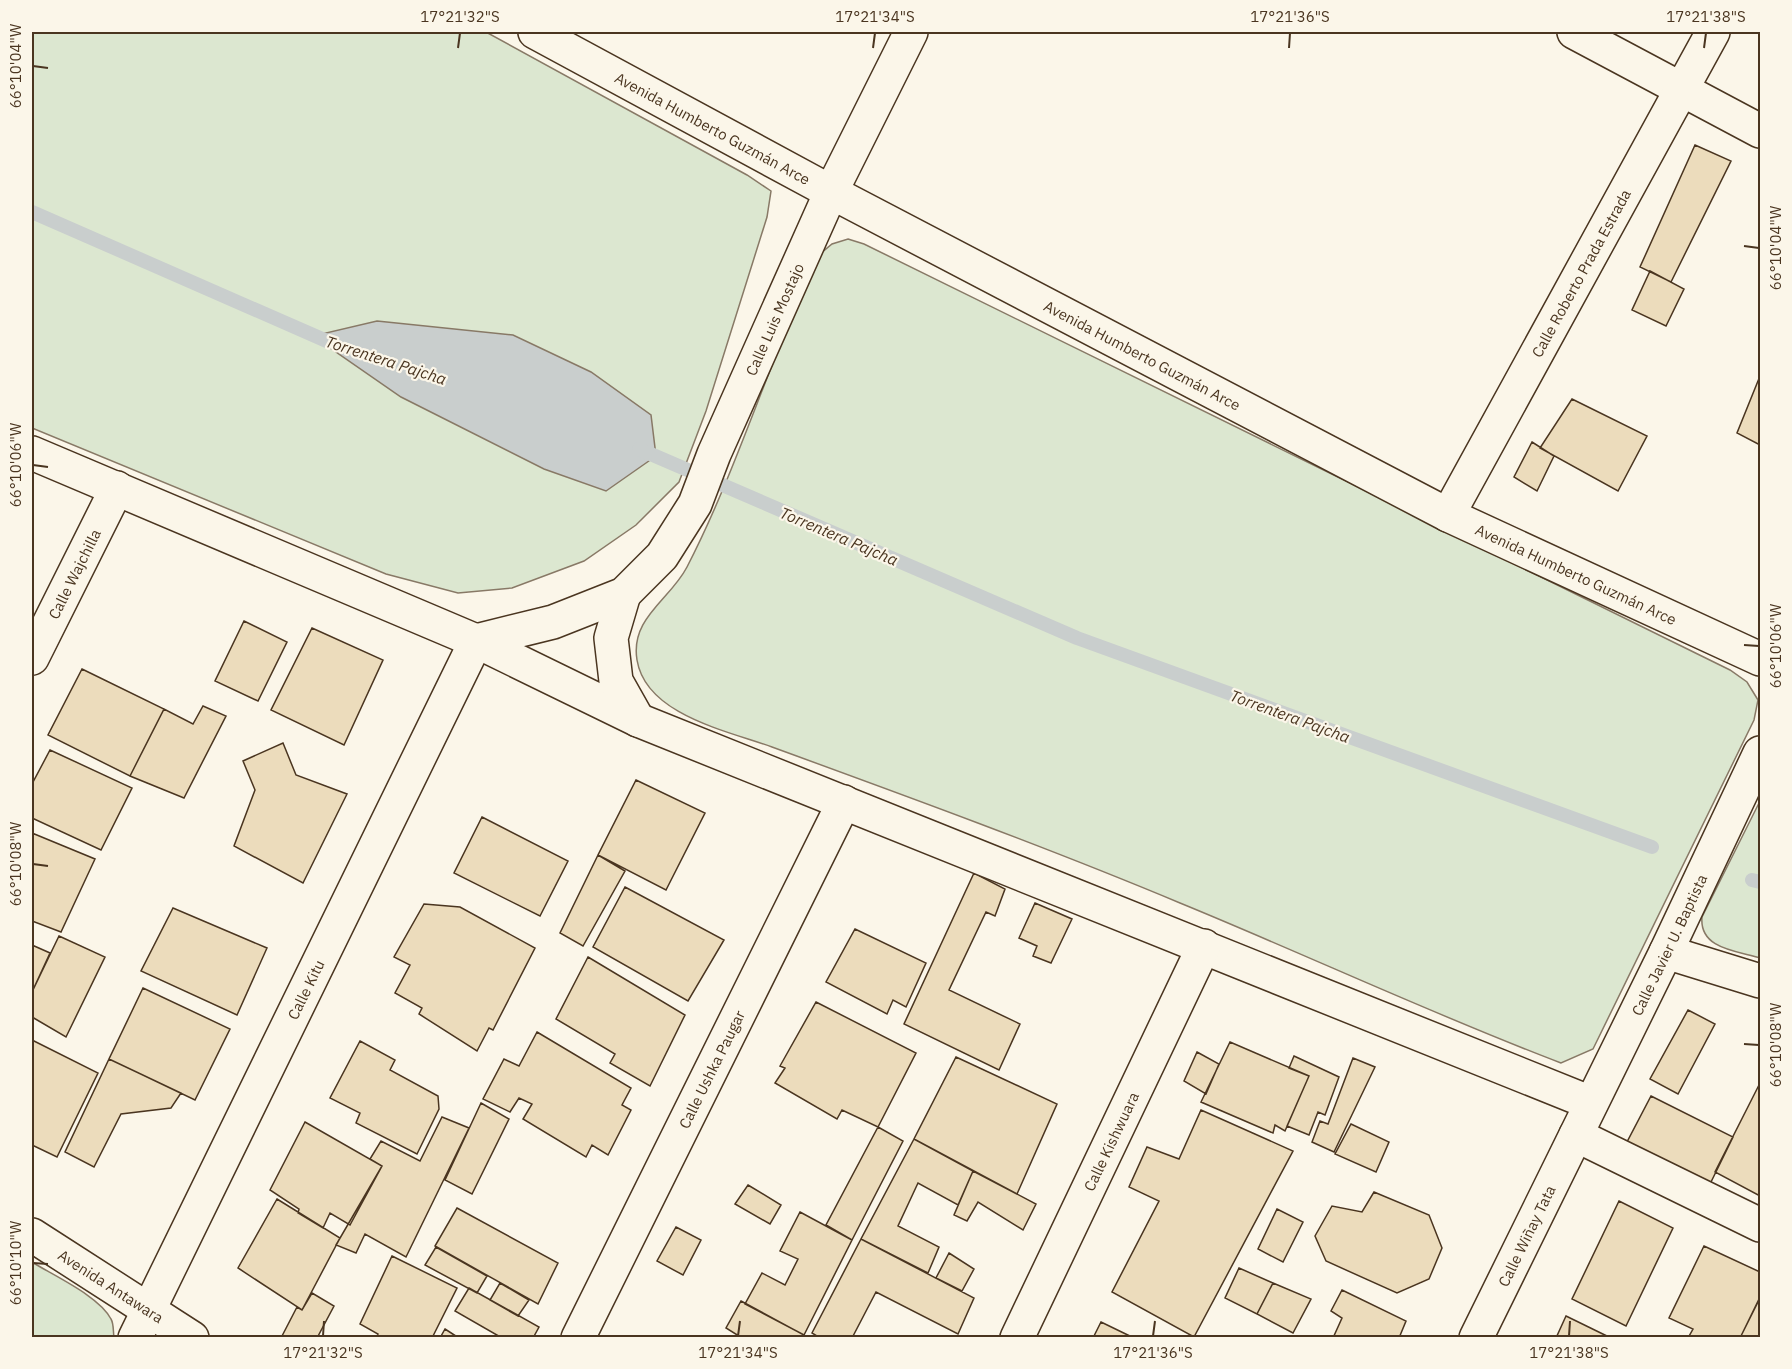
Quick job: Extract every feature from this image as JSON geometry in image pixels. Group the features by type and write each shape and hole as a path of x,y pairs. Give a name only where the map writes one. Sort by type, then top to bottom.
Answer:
{"street":[{"name":"Avenida Humberto Guzmán Arce","path":"535,32 831,192 1448,515 1761,659"},
{"name":"Calle Luis Mostajo","path":"476,641 553,622 624,594 662,556 695,504 714,454 831,192 910,32"},
{"path":"1574,32 1761,131"},
{"name":"Calle Roberto Prada Estrada","path":"1448,515 1713,32"},
{"path":"32,453 476,641 638,720 1591,1103"},
{"name":"Calle Wajchilla","path":"32,658 117,488"},
{"name":"Calle Luis Mostajo","path":"624,594 611,638 612,648 616,681 638,720"},
{"name":"Calle Kitu","path":"142,1323 476,641"},
{"name":"Calle Javier U. Baptista","path":"1576,1135 1761,753"},
{"name":"Calle Ushka Paugar","path":"578,1338 844,802"},
{"name":"Calle Kishwuara","path":"1017,1338 1204,946"},
{"path":"1666,952 1761,981"},
{"path":"1576,1135 1761,1225"},
{"name":"Calle Wiñay Tata","path":"1476,1338 1576,1135"},
{"name":"Avenida Antawara","path":"32,1234 142,1323 192,1338"}],"green space":[{"path":"32,32 486,32 747,175 771,191 767,217 706,411 679,482 636,525 584,561 512,588 458,593 386,574 32,428"},
{"path":"848,239 864,244 1730,670 1747,682 1758,700 1754,720 1593,1049 1561,1063 1465,1025 1079,862 772,747 712,727 691,718 656,695 644,679 637,660 636,645 639,632 653,610 680,579 706,529 785,332 820,254 832,244"},
{"path":"1760,801 1760,958 1721,947 1713,942 1703,928 1702,917"},
{"path":"32,1262 97,1302 111,1319 114,1337 32,1337"}],"water":[{"path":"377,321 513,335 591,372 651,415 656,456 606,491 544,469 401,397 313,336"}],"building":[{"path":"1695,145 1731,161 1671,282 1640,267"},
{"path":"1650,271 1684,289 1666,326 1632,310"},
{"path":"1760,376 1760,445 1737,433"},
{"path":"1572,399 1647,436 1618,491 1540,448"},
{"path":"1532,442 1554,456 1537,491 1514,477"},
{"path":"244,621 287,642 258,701 215,681"},
{"path":"312,628 383,660 344,745 271,710"},
{"path":"82,669 164,709 130,776 48,735"},
{"path":"203,706 226,716 184,798 130,776 164,709 193,724"},
{"path":"283,743 296,775 347,794 303,883 234,846 255,790 243,761"},
{"path":"50,750 132,788 101,850 32,818 32,784"},
{"path":"636,780 705,813 666,890 598,855"},
{"path":"482,817 568,861 540,916 454,873"},
{"path":"32,833 95,859 61,932 32,921"},
{"path":"598,855 625,871 583,946 560,933"},
{"path":"974,873 1005,889 995,916 986,912 949,990 1020,1024 999,1070 904,1024"},
{"path":"625,887 724,940 688,1001 593,947"},
{"path":"1035,903 1072,919 1051,963 1033,956 1037,946 1019,938"},
{"path":"424,904 460,907 535,948 493,1030 489,1028 477,1051 419,1014 422,1008 395,993 410,965 394,957"},
{"path":"173,908 267,948 237,1015 141,971"},
{"path":"855,929 926,963 906,1007 893,1000 887,1014 826,982"},
{"path":"59,936 105,957 66,1037 32,1017 32,992"},
{"path":"32,945 50,953 32,992"},
{"path":"588,957 685,1015 650,1086 610,1063 615,1054 556,1019"},
{"path":"143,988 230,1029 195,1100 109,1059"},
{"path":"816,1002 916,1053 878,1127 842,1110 837,1119 775,1083 785,1068 780,1066"},
{"path":"1688,1010 1715,1024 1678,1094 1650,1079"},
{"path":"537,1032 631,1088 622,1105 631,1110 608,1155 592,1145 586,1157 523,1119 532,1104 519,1098 510,1112 483,1099 504,1059 519,1066"},
{"path":"32,1040 98,1073 57,1157 32,1145"},
{"path":"360,1041 395,1060 390,1070 438,1096 439,1109 417,1154 356,1123 360,1113 330,1098"},
{"path":"1230,1042 1309,1076 1285,1131 1275,1125 1273,1133 1201,1102"},
{"path":"1197,1052 1219,1064 1206,1094 1184,1081"},
{"path":"1294,1056 1339,1077 1325,1115 1318,1112 1309,1135 1287,1126 1309,1076 1289,1068"},
{"path":"956,1057 1057,1104 1017,1194 914,1139"},
{"path":"1353,1058 1375,1067 1334,1152 1312,1142 1320,1121 1328,1124"},
{"path":"109,1059 181,1093 171,1108 121,1114 94,1167 65,1152"},
{"path":"1760,1083 1760,1196 1715,1172"},
{"path":"1651,1096 1733,1137 1710,1184 1627,1142"},
{"path":"481,1103 509,1119 472,1194 445,1180"},
{"path":"1201,1110 1293,1151 1194,1337 1112,1292 1159,1201 1129,1187 1147,1147 1179,1159"},
{"path":"442,1117 469,1128 406,1257 365,1234 356,1253 336,1245 382,1166 370,1159 381,1141 420,1161"},
{"path":"305,1122 382,1166 350,1225 330,1213 323,1228 298,1213 299,1209 270,1190"},
{"path":"1351,1124 1389,1142 1376,1172 1335,1154"},
{"path":"878,1127 903,1141 852,1240 826,1225"},
{"path":"914,1139 973,1171 958,1205 918,1183 898,1226 939,1247 928,1273 861,1239"},
{"path":"973,1171 1036,1204 1023,1230 978,1202 967,1221 954,1215"},
{"path":"748,1185 781,1205 770,1224 735,1204"},
{"path":"1374,1192 1429,1215 1442,1248 1429,1279 1397,1293 1326,1261 1315,1236 1332,1206 1362,1212"},
{"path":"277,1199 340,1238 302,1310 238,1268"},
{"path":"1619,1201 1673,1228 1626,1326 1572,1299"},
{"path":"457,1208 558,1263 538,1304 435,1246"},
{"path":"1277,1209 1303,1222 1283,1262 1258,1249"},
{"path":"800,1212 852,1240 804,1335 745,1304 762,1273 785,1285 798,1259 780,1251"},
{"path":"676,1227 701,1240 683,1275 657,1261"},
{"path":"861,1239 974,1298 958,1334 876,1292 852,1338 820,1338 812,1333"},
{"path":"1704,1246 1760,1272 1760,1297 1740,1338 1688,1338 1693,1329 1669,1318"},
{"path":"436,1247 487,1276 477,1293 425,1265"},
{"path":"949,1253 974,1269 962,1291 936,1278"},
{"path":"392,1256 457,1288 432,1338 376,1338 378,1334 360,1324"},
{"path":"1239,1268 1273,1283 1257,1314 1225,1298"},
{"path":"500,1283 529,1300 518,1316 490,1300"},
{"path":"1273,1283 1311,1299 1293,1333 1257,1314"},
{"path":"469,1288 539,1327 533,1338 502,1338 455,1311"},
{"path":"1342,1290 1406,1321 1399,1338 1333,1338 1342,1318 1331,1311"},
{"path":"312,1293 334,1306 317,1338 281,1338 297,1307 302,1310"},
{"path":"1760,1298 1760,1338 1740,1338"},
{"path":"741,1301 807,1338 742,1338 726,1328"},
{"path":"1566,1316 1611,1338 1556,1338"},
{"path":"1101,1322 1134,1338 1093,1338"},
{"path":"445,1329 459,1338 440,1338"}],"waterway":[{"name":"Torrentera Pajcha","path":"32,212 329,342"},
{"name":"Torrentera Pajcha","path":"639,449 1077,638 1652,847"},
{"name":"Torrentera Pajcha","path":"1752,880 1760,882"}]}
